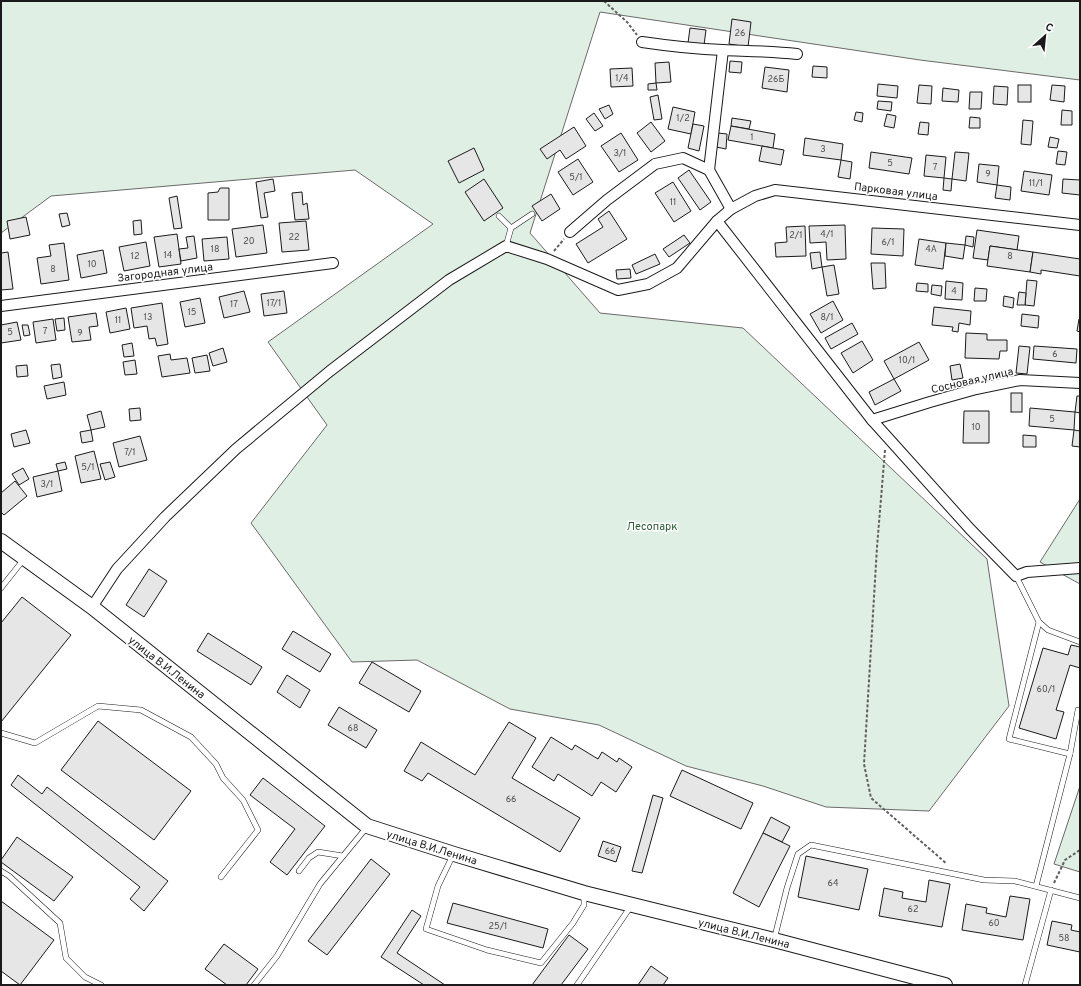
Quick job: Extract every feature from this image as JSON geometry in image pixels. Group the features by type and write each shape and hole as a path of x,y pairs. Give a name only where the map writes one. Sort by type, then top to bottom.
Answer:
{"main road":[{"name":"улица В.И.Ленина","path":"1,540 92,607 367,826 584,893 774,940 945,985"}],"street":[{"path":"642,42 666,46 797,54"},
{"path":"709,170 723,50"},
{"path":"570,232 607,200 656,164 684,158 709,170 732,209"},
{"name":"Парковая улица","path":"506,246 547,260 618,290 648,284 677,268 717,221 732,209 755,196 775,190 1080,225"},
{"path":"717,221 872,420 970,529 1016,576 1027,572 1080,568"},
{"path":"92,607 116,568 165,517 236,449 330,371 449,280 506,246"},
{"name":"Загородная улица","path":"1,306 332,263"},
{"name":"Сосновая улица","path":"872,420 976,389 1020,380 1080,383"}],"lane":[{"path":"506,246 511,228 532,214"},
{"path":"499,216 511,228"},
{"path":"1,588 24,558"},
{"path":"1016,576 1039,622 1048,630 1080,642"},
{"path":"1039,622 1009,739 1070,754"},
{"path":"1,733 35,743 98,706 141,710 191,737 216,764 223,778 243,800 258,830 221,877"},
{"path":"1036,886 1070,754 1078,710"},
{"path":"254,985 276,956 320,884 367,826"},
{"path":"774,940 787,888 798,854 811,845 984,880 1015,881 1080,898"},
{"path":"299,872 309,858 318,852 343,856"},
{"path":"454,854 438,886 426,929 487,950 541,963 573,923 584,905 584,893"},
{"path":"1,871 9,876 60,923 66,958 85,977 101,985"},
{"path":"1025,985 1051,890"},
{"path":"578,985 632,905"}],"path":[{"path":"604,1 627,22 642,42"},
{"path":"547,260 570,232"},
{"path":"886,435 877,547 864,764 871,798 960,875"},
{"path":"1051,890 1065,860 1080,850"}],"green space":[{"name":"Лесопарк","path":"1,1 1080,1 1080,80 920,60 600,12 530,233 600,313 743,328 987,559 1009,706 929,811 826,807 763,786 686,766 599,725 510,709 417,660 352,662 251,523 327,425 268,342 433,224 355,170 51,196 1,233"},
{"path":"1080,499 1080,584 1040,562"},
{"path":"1080,786 1080,872 1054,864"}],"building":[{"path":"732,19 751,22 748,47 729,44"},
{"path":"690,28 706,30 704,45 688,43"},
{"path":"730,61 742,62 741,73 729,72"},
{"path":"669,62 671,82 656,83 655,63"},
{"path":"813,66 827,67 827,78 812,77"},
{"path":"765,67 789,70 787,92 762,88"},
{"path":"632,68 633,86 611,87 610,69"},
{"path":"656,83 657,90 648,90 648,84"},
{"path":"878,84 898,86 897,98 877,96"},
{"path":"919,85 932,86 931,104 917,103"},
{"path":"1018,85 1031,85 1031,102 1018,102"},
{"path":"1052,85 1065,86 1064,102 1050,100"},
{"path":"994,86 1008,87 1007,105 993,104"},
{"path":"943,88 959,90 958,102 942,101"},
{"path":"970,92 982,92 981,109 969,109"},
{"path":"658,95 662,119 654,120 650,97"},
{"path":"878,101 892,102 891,111 877,109"},
{"path":"609,105 613,114 605,119 599,109"},
{"path":"673,107 695,112 691,134 668,129"},
{"path":"1062,110 1072,111 1072,125 1061,125"},
{"path":"856,112 863,113 862,122 854,120"},
{"path":"594,113 603,126 595,131 586,119"},
{"path":"887,114 896,116 894,128 884,126"},
{"path":"970,117 980,118 980,128 969,128"},
{"path":"732,118 751,121 749,129 731,126"},
{"path":"1023,120 1033,121 1031,145 1021,144"},
{"path":"651,122 665,141 651,152 637,133"},
{"path":"920,122 929,123 928,135 918,134"},
{"path":"693,124 704,126 699,151 688,148"},
{"path":"731,126 775,134 773,148 728,140"},
{"path":"574,127 586,146 566,159 560,150 547,159 540,149"},
{"path":"621,133 638,160 619,172 601,146"},
{"path":"718,133 727,134 726,149 716,147"},
{"path":"1050,137 1059,139 1057,148 1048,147"},
{"path":"805,138 843,144 841,160 803,155"},
{"path":"762,146 784,150 781,165 759,161"},
{"path":"474,148 484,170 459,183 448,161"},
{"path":"1058,151 1067,152 1065,165 1056,164"},
{"path":"871,152 912,158 909,174 869,168"},
{"path":"955,152 969,153 966,181 952,179"},
{"path":"926,155 946,157 944,178 924,176"},
{"path":"578,159 593,182 573,195 558,172"},
{"path":"841,160 852,162 850,179 838,177"},
{"path":"979,164 999,166 997,185 977,182"},
{"path":"689,170 711,202 700,210 678,178"},
{"path":"1024,171 1052,175 1049,195 1021,191"},
{"path":"944,178 952,179 951,191 943,190"},
{"path":"273,179 275,191 264,193 268,217 261,218 256,182"},
{"path":"484,179 503,208 484,221 465,192"},
{"path":"1063,179 1080,180 1080,195 1062,193"},
{"path":"673,182 691,211 674,222 655,193"},
{"path":"997,185 1011,187 1010,200 995,198"},
{"path":"220,188 229,188 229,220 208,220 208,193 218,192"},
{"path":"302,192 303,205 307,203 309,219 295,220 292,193"},
{"path":"551,194 560,209 542,221 532,206"},
{"path":"177,196 182,228 174,229 169,198"},
{"path":"609,211 627,239 588,263 576,244 603,227 598,219"},
{"path":"67,213 70,225 62,227 59,214"},
{"path":"26,217 30,235 10,239 7,221"},
{"path":"141,220 142,234 134,235 133,221"},
{"path":"306,221 309,250 282,252 279,223"},
{"path":"263,225 267,253 236,257 232,229"},
{"path":"845,225 846,259 827,260 826,242 810,243 809,226"},
{"path":"805,226 806,256 776,257 775,243 787,242 786,227"},
{"path":"872,228 904,229 903,256 871,254"},
{"path":"977,230 1019,236 1017,250 990,246 988,260 973,258"},
{"path":"177,234 181,264 159,267 154,237"},
{"path":"684,235 690,243 669,257 663,249"},
{"path":"194,236 197,258 181,261 179,249 188,248 186,237"},
{"path":"966,236 974,237 973,247 965,245"},
{"path":"227,237 229,259 204,261 202,239"},
{"path":"919,239 946,243 943,269 915,265"},
{"path":"146,242 150,266 124,271 119,247"},
{"path":"64,243 69,280 41,284 37,258 51,256 49,245"},
{"path":"946,243 965,245 963,259 945,256"},
{"path":"990,246 1033,252 1030,272 987,266"},
{"path":"103,250 107,273 81,278 77,255"},
{"path":"8,252 13,289 1,290 1,253"},
{"path":"820,252 822,267 812,269 810,253"},
{"path":"1033,252 1080,259 1080,276 1041,270 1041,274 1030,272"},
{"path":"655,254 660,264 636,274 632,265"},
{"path":"871,263 885,263 886,288 873,289"},
{"path":"834,265 839,294 827,296 822,267"},
{"path":"630,269 631,278 617,279 616,270"},
{"path":"1027,280 1037,281 1034,306 1025,305"},
{"path":"946,281 963,283 962,300 945,299"},
{"path":"917,283 928,284 928,292 916,291"},
{"path":"932,285 942,286 941,296 931,294"},
{"path":"975,288 987,289 986,301 974,301"},
{"path":"244,291 250,312 224,318 219,297"},
{"path":"284,291 287,313 264,316 261,294"},
{"path":"1019,292 1026,293 1025,305 1017,305"},
{"path":"1004,296 1014,298 1013,308 1003,306"},
{"path":"200,298 205,323 185,327 180,302"},
{"path":"833,301 843,320 821,333 810,314"},
{"path":"162,303 168,344 157,346 155,338 149,339 147,326 134,328 131,308"},
{"path":"934,307 971,311 970,325 959,323 958,332 952,331 953,327 932,325"},
{"path":"126,308 130,329 110,333 106,312"},
{"path":"96,313 98,326 89,327 91,340 72,342 68,317"},
{"path":"1022,314 1039,316 1038,328 1021,326"},
{"path":"64,318 65,330 57,331 55,319"},
{"path":"53,319 56,340 36,343 33,322"},
{"path":"1080,319 1080,332 1077,331"},
{"path":"17,322 21,340 1,343 1,325"},
{"path":"852,323 858,334 831,349 825,338"},
{"path":"22,325 28,325 30,335 24,336"},
{"path":"966,333 987,334 987,340 1007,340 1007,351 1000,351 999,359 965,358"},
{"path":"862,341 873,360 853,373 841,353"},
{"path":"919,342 929,360 894,379 884,361"},
{"path":"132,343 134,356 124,357 122,345"},
{"path":"1019,346 1030,347 1027,374 1016,373"},
{"path":"1034,346 1077,349 1076,363 1033,359"},
{"path":"223,348 227,362 213,366 209,353"},
{"path":"170,354 171,360 187,358 190,373 162,377 158,356"},
{"path":"207,355 210,371 195,373 192,358"},
{"path":"135,360 137,374 125,375 123,362"},
{"path":"60,364 62,377 53,379 51,365"},
{"path":"960,364 963,378 952,380 950,366"},
{"path":"27,365 28,376 17,377 16,366"},
{"path":"894,379 901,391 875,405 869,392"},
{"path":"64,382 66,395 47,399 44,386"},
{"path":"1011,393 1022,393 1022,412 1011,412"},
{"path":"1077,396 1080,396 1080,413 1075,412"},
{"path":"140,408 141,420 130,421 129,409"},
{"path":"1030,408 1075,412 1074,430 1029,426"},
{"path":"101,411 105,427 91,430 87,415"},
{"path":"964,411 989,411 989,443 963,443"},
{"path":"26,430 30,443 14,447 11,434"},
{"path":"91,430 93,441 82,443 80,432"},
{"path":"1074,430 1080,431 1080,447 1072,446"},
{"path":"1023,435 1036,436 1036,447 1023,447"},
{"path":"140,436 147,460 119,467 113,443"},
{"path":"94,451 101,479 81,483 75,456"},
{"path":"65,462 67,469 58,471 56,464"},
{"path":"110,462 115,477 105,480 100,464"},
{"path":"23,468 29,479 19,485 12,474"},
{"path":"58,471 62,491 37,497 33,477"},
{"path":"15,481 27,496 4,515 1,512 1,493"},
{"path":"149,569 167,581 144,617 126,605"},
{"path":"22,597 71,635 1,722 1,623"},
{"path":"293,631 331,654 320,672 282,649"},
{"path":"208,633 262,667 251,685 197,651"},
{"path":"1071,645 1080,647 1080,668 1070,665 1056,710 1064,712 1056,739 1019,728 1043,648 1068,655"},
{"path":"372,662 421,691 409,712 359,683"},
{"path":"287,675 310,690 300,708 277,692"},
{"path":"339,707 377,730 366,748 328,725"},
{"path":"98,721 191,791 154,840 61,770"},
{"path":"509,722 536,738 512,778 580,818 560,852 428,773 422,781 404,771 421,742 475,775"},
{"path":"551,737 572,750 575,745 598,759 602,752 617,762 619,758 632,767 616,792 601,782 592,796 558,774 554,781 532,767"},
{"path":"682,770 753,803 741,829 670,796"},
{"path":"18,775 42,794 47,787 168,881 144,911 130,899 140,887 11,785"},
{"path":"263,778 325,826 287,875 270,862 295,829 250,795"},
{"path":"653,795 663,798 642,873 632,871"},
{"path":"771,817 790,827 782,842 763,833"},
{"path":"763,833 790,846 759,907 733,893"},
{"path":"17,837 73,877 54,901 1,862"},
{"path":"603,841 621,847 616,862 598,856"},
{"path":"806,856 868,869 859,910 798,897"},
{"path":"371,859 390,874 327,955 308,941"},
{"path":"929,880 950,884 942,927 879,916 884,888 903,892 902,898 926,902"},
{"path":"1010,896 1030,899 1023,940 962,930 966,904 987,908 986,913 1006,917"},
{"path":"1,901 54,940 20,985 1,971"},
{"path":"453,903 548,929 543,948 447,923"},
{"path":"412,910 421,916 397,953 445,985 424,985 381,957"},
{"path":"1052,921 1072,925 1071,930 1080,932 1080,952 1047,945"},
{"path":"569,935 588,949 561,985 532,985"},
{"path":"224,944 258,969 246,985 227,985 205,969"},
{"path":"651,966 668,978 663,985 638,985"}]}
